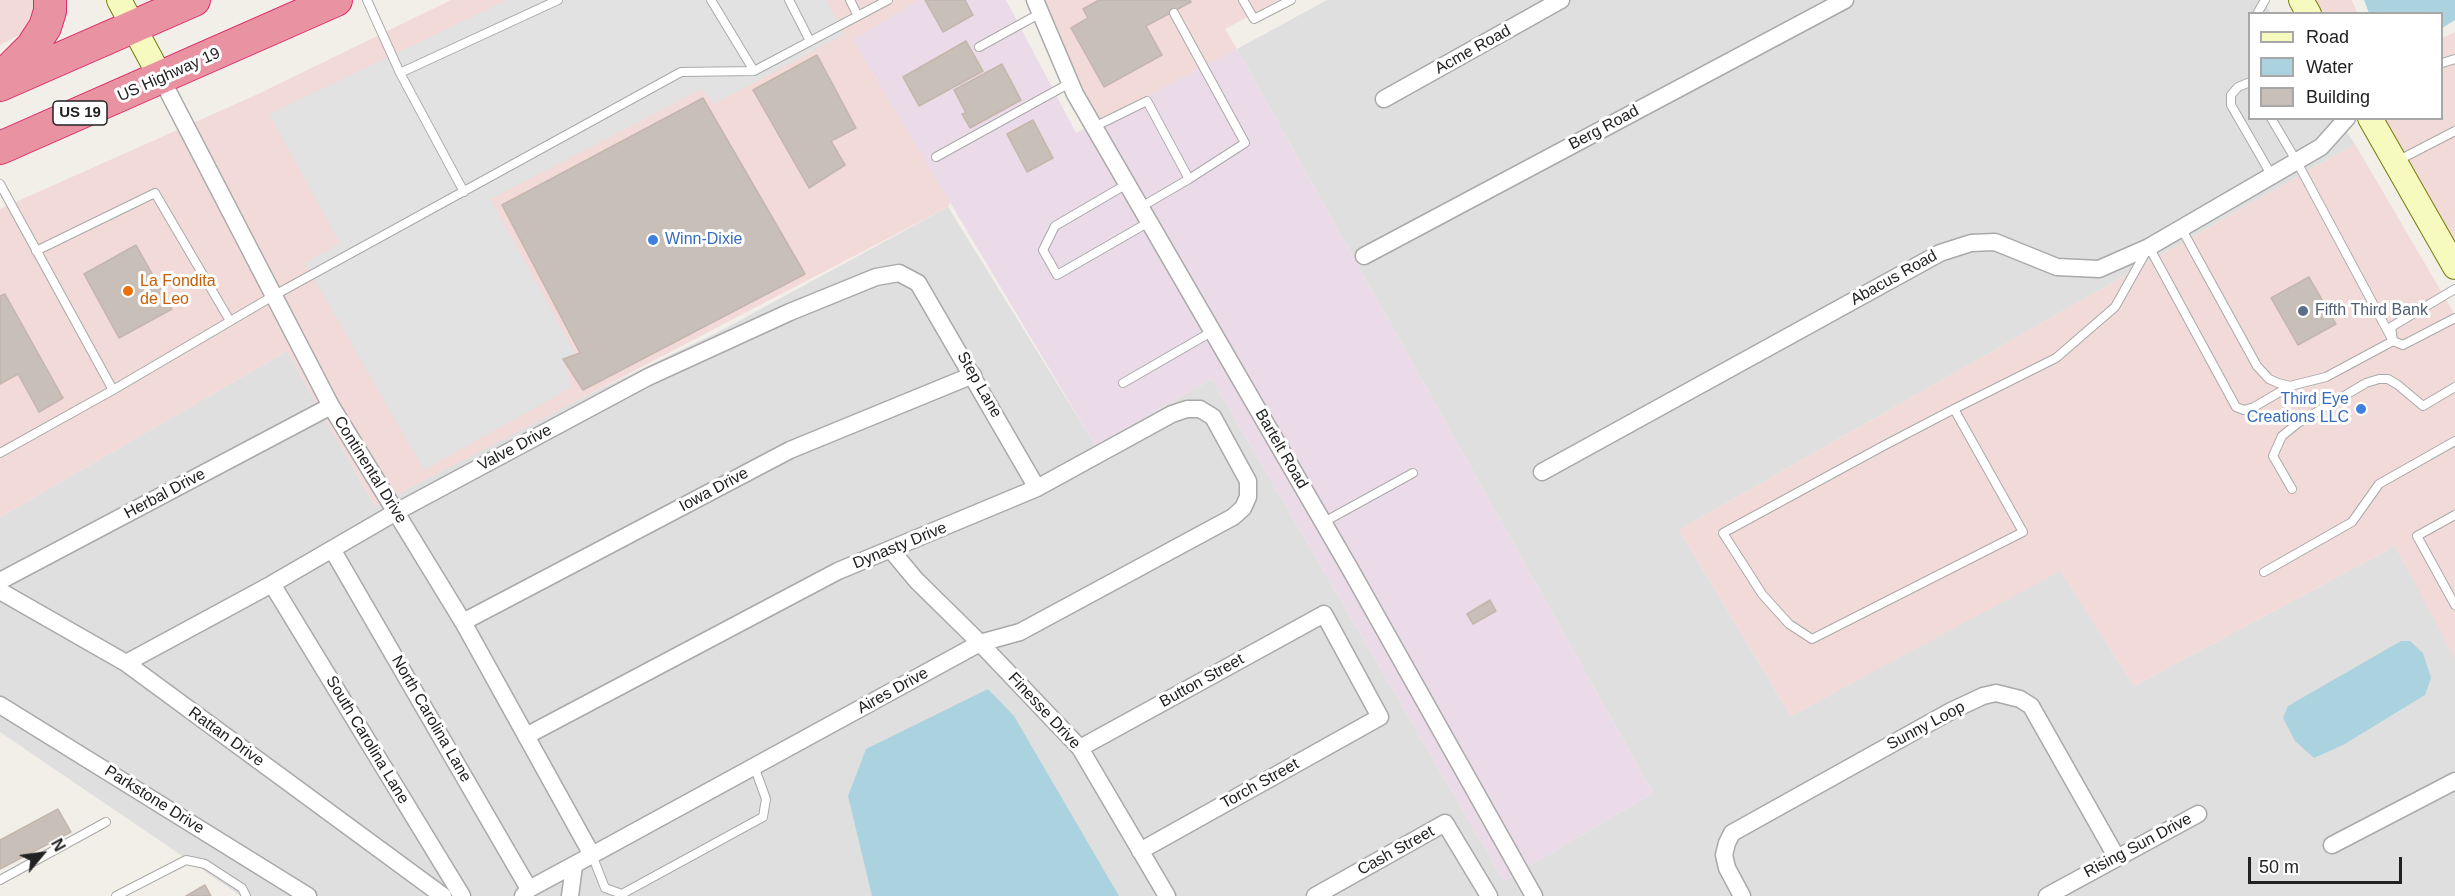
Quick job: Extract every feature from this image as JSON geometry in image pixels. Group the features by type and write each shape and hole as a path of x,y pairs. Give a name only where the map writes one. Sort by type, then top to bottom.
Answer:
{"highway":[{"path":"0,79 32,47 45,27 50,11 50,0"},
{"path":"0,85 194,0"},
{"name":"US Highway 19","path":"0,148 336,0"}],"street":[{"path":"119,0 161,78"},
{"name":"Acme Road","path":"1384,99 1561,0"},
{"name":"Berg Road","path":"1364,256 1845,0"},
{"name":"Bartelt Road","path":"1037,7 1070,83 1094,127 1324,522 1534,896"},
{"name":"Continental Drive","path":"161,78 330,406 463,622 592,855"},
{"name":"Abacus Road","path":"1542,472 1940,253 1971,243 1995,242 2057,267 2099,269 2149,247 2297,162 2321,147 2345,120"},
{"path":"2371,120 2452,254"},
{"name":"Valve Drive","path":"126,663 272,584 396,512 648,376 790,312 876,277 899,273 918,283"},
{"name":"Step Lane","path":"918,283 1037,488"},
{"name":"Iowa Drive","path":"463,622 790,450 973,375"},
{"name":"Herbal Drive","path":"0,581 330,406"},
{"name":"Dynasty Drive","path":"526,736 838,571 1037,488 1172,414 1187,409 1200,410 1214,417 1248,481"},
{"name":"Aires Drive","path":"526,892 980,643 1020,632 1233,517 1244,508 1248,496 1248,481"},
{"name":"North Carolina Lane","path":"332,549 526,892"},
{"name":"Finesse Drive","path":"891,550 916,580 1080,748 1167,896"},
{"name":"South Carolina Lane","path":"272,584 462,896"},
{"name":"Rattan Drive","path":"0,591 126,663 443,896"},
{"name":"Button Street","path":"1080,748 1324,614 1380,717"},
{"name":"Sunny Loop","path":"1742,896 1726,868 1724,855 1732,833 1951,711 1983,696 1996,693 2020,699 2031,706 2117,858"},
{"name":"Parkstone Drive","path":"0,705 308,896"},
{"name":"Torch Street","path":"1140,851 1380,717"},
{"path":"2332,845 2455,781"},
{"name":"Rising Sun Drive","path":"2047,896 2198,814"},
{"name":"Cash Street","path":"1316,896 1445,823 1489,896"},
{"path":"570,896 574,866"}],"lane":[{"path":"367,0 400,73 464,192"},
{"path":"400,73 558,0"},
{"path":"711,0 754,71"},
{"path":"789,0 810,41"},
{"path":"850,0 858,16"},
{"path":"0,453 273,296 681,72 754,71 888,0"},
{"path":"1244,0 1254,19 1291,0"},
{"path":"979,47 1037,7"},
{"path":"1127,184 1056,225 1043,250 1057,275 1145,214 1189,179 1245,144 1174,13"},
{"path":"936,157 1070,83"},
{"path":"2248,83 2238,87 2231,95 2231,105 2272,176"},
{"path":"1094,127 1147,101 1189,179"},
{"path":"2272,120 2393,341 2403,345 2455,318"},
{"path":"2395,162 2455,131"},
{"path":"0,184 113,390"},
{"path":"36,251 155,193 230,321"},
{"path":"2181,228 2257,366 2269,379 2290,386"},
{"path":"2149,247 2236,407 2244,410 2254,407 2290,386 2326,377 2393,341"},
{"path":"1954,410 2023,532 1812,639 1789,624 1762,594 1723,533 1954,410 2056,358 2115,307 2149,247"},
{"path":"2393,341 2391,327 2455,289"},
{"path":"1123,383 1213,331"},
{"path":"2292,489 2273,456 2282,436 2298,423 2366,383 2379,379 2398,385 2423,406 2455,387"},
{"path":"2264,572 2352,522 2379,484 2455,441"},
{"path":"1324,522 1413,473"},
{"path":"2455,516 2417,536 2455,605"},
{"path":"592,855 605,888 622,894 763,817 766,799 754,766"},
{"path":"0,880 106,822"},
{"path":"116,896 186,860 205,864 242,888 246,896"}],"shaded area":[{"path":"0,0 35,0 36,2 31,29 0,45"},
{"path":"451,0 919,0 853,40 950,202 948,207 375,506 287,351 0,517 0,209 258,94"},
{"path":"507,0 826,0 845,34 714,104 702,89 490,199 575,353 563,360 572,387 424,470 305,263 340,243 269,114"},
{"path":"919,0 1006,0 1076,133 1237,49 1653,793 1504,881 1212,379 1095,445 853,40"},
{"path":"1045,0 1279,0 1225,29 1237,49 1096,123"},
{"path":"1327,0 2263,0 2270,12 2248,12 2248,120 2339,120 2355,144 1679,530 1791,716 2060,570 2134,686 2395,546 2455,654 2455,896 241,896 0,732 0,517 287,351 375,506 563,407 722,330 948,207 1095,445 1212,379 1504,881 1653,793 1237,49"},
{"path":"2315,0 2352,0 2357,12 2321,12"},
{"path":"2455,32 2455,243 2385,120 2443,120 2443,38"},
{"path":"2355,144 2455,315 2455,659 2395,546 2134,686 2060,571 1791,716 1679,530"}],"water":[{"path":"2364,0 2455,0 2455,20 2443,27 2443,12 2369,12"},
{"path":"2401,641 2410,641 2423,653 2431,678 2425,695 2343,745 2314,758 2295,741 2283,718 2288,706"},
{"path":"988,689 1014,716 1119,896 872,896 848,796 866,749"}],"building":[{"path":"925,0 965,0 973,15 943,32"},
{"path":"1099,0 1190,0 1191,2 1146,26 1162,55 1104,87 1071,28 1088,18 1083,9"},
{"path":"966,41 983,71 919,106 903,77"},
{"path":"817,55 856,128 831,141 845,165 809,188 753,90"},
{"path":"1002,64 1021,100 970,128 962,114 966,113 954,90"},
{"name":"Winn-Dixie","path":"703,98 805,274 583,390 563,359 580,353 502,205"},
{"path":"1033,120 1053,158 1027,172 1007,134"},
{"name":"La Fondita de Leo","path":"136,245 172,309 119,338 84,274"},
{"name":"Fifth Third Bank","path":"2309,277 2336,324 2298,345 2271,298"},
{"path":"5,294 63,398 39,412 18,374 0,384 0,296"},
{"path":"1490,600 1496,611 1473,624 1467,614"},
{"path":"58,809 71,832 0,869 0,840"},
{"path":"205,885 211,896 186,896"}],"place":[{"name":"Winn-Dixie","path":"653,240"},
{"name":"La Fondita de Leo","path":"128,291"},
{"name":"Fifth Third Bank","path":"2303,311"},
{"name":"Third Eye Creations LLC","path":"2361,409"}]}
